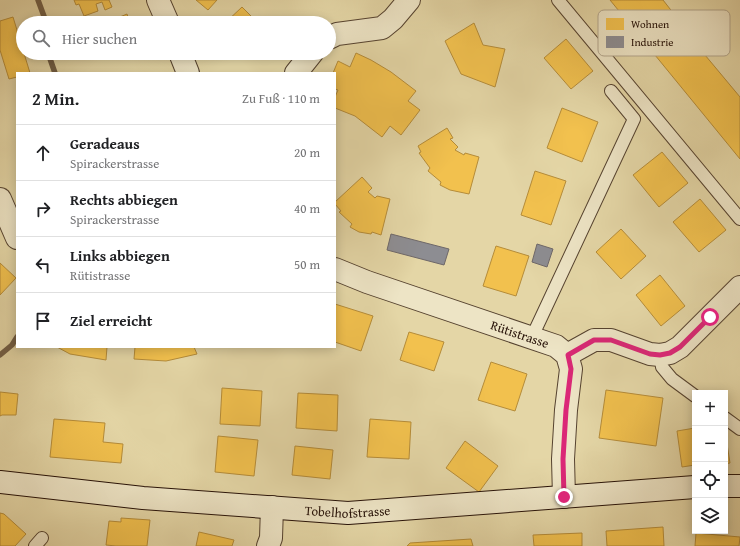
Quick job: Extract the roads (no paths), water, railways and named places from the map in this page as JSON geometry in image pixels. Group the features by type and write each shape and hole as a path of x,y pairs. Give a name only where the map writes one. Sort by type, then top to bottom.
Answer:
{"street":[{"path":"158,0 165,16"},
{"path":"336,34 382,28 393,19 409,0"},
{"path":"183,60 188,72"},
{"path":"297,72 306,60"},
{"path":"0,199 16,236"},
{"name":"Rütistrasse","path":"336,269 367,282 532,337 556,346 568,355"},
{"path":"564,497 563,459 566,410 571,369 568,355 594,340 611,340 650,354 660,355 670,353 680,347 740,287"},
{"name":"Tobelhofstrasse","path":"0,482 143,498 348,513 692,487"},
{"path":"728,486 740,486"},
{"path":"268,546 271,538 272,507"}],"lane":[{"path":"558,0 598,48"},
{"path":"605,56 740,219"},
{"path":"532,337 634,119 611,91"},
{"path":"660,355 662,367 672,379 692,394"},
{"path":"728,420 740,429"}],"waterway":[{"path":"38,0 44,16"},
{"path":"50,60 55,72"},
{"path":"0,355 12,345 16,339"}]}
